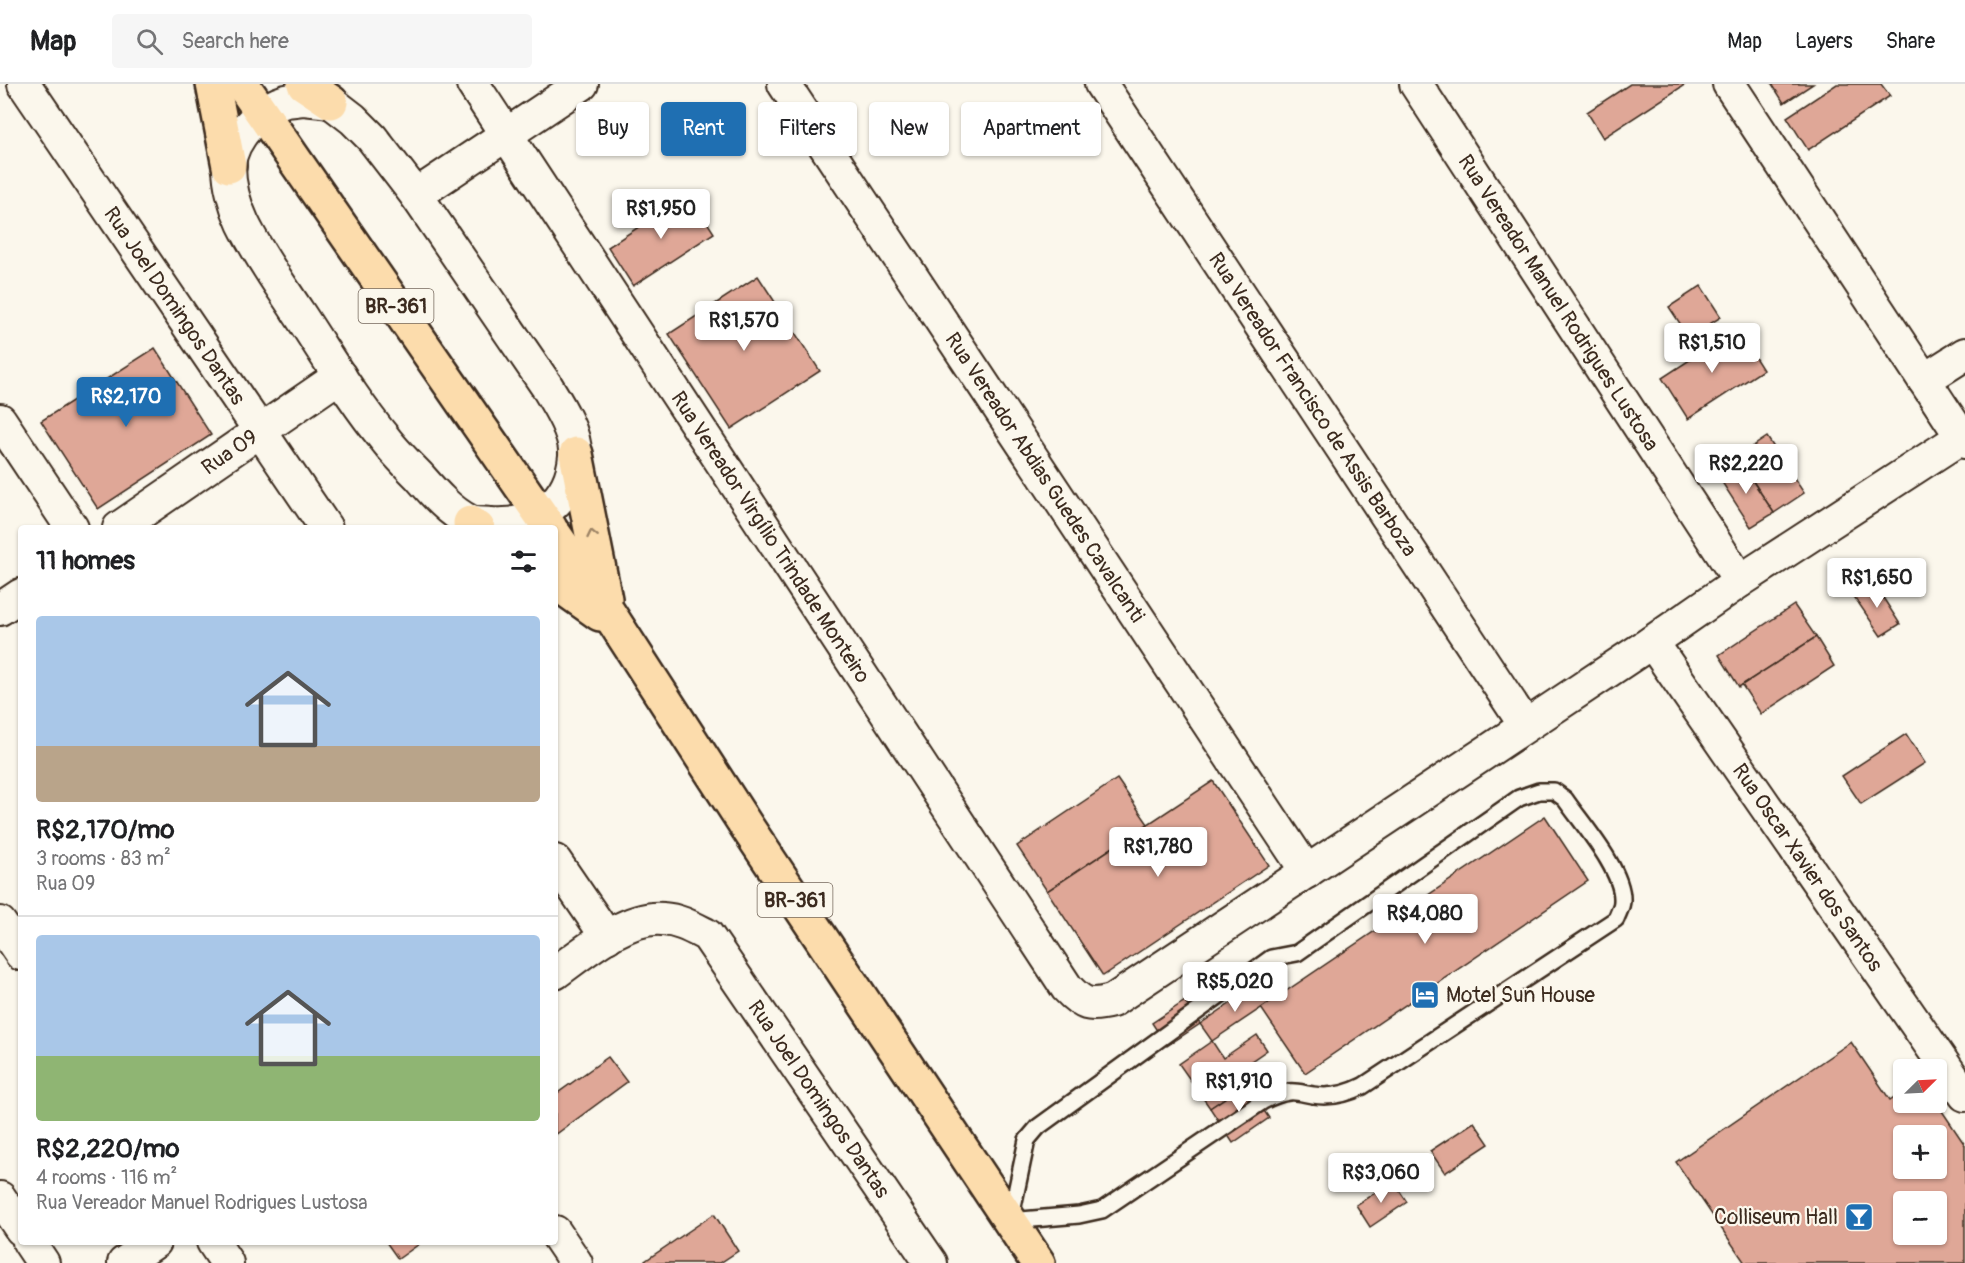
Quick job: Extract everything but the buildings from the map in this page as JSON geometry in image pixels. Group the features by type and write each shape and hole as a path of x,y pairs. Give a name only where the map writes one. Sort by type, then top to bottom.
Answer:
{"main road":[{"path":"213,84 229,166"},
{"name":"BR-361","path":"242,84 548,525"},
{"path":"304,84 331,102"},
{"path":"576,454 612,619"},
{"name":"BR-361","path":"558,539 1038,1263"},
{"path":"558,584 612,619"}],"street":[{"name":"Rua Joel Domingos Dantas","path":"24,84 324,525"},
{"name":"Rua Vereador Virgílio Trindade Monteiro","path":"473,84 1067,988 1081,1002 1096,1005 1112,1001 1307,872"},
{"path":"416,195 582,84"},
{"name":"Rua Vereador Abdias Guedes Cavalcanti","path":"784,84 1307,872"},
{"name":"Rua Vereador Francisco de Assis Barboza","path":"1101,84 1525,725"},
{"name":"Rua Vereador Manuel Rodrigues Lustosa","path":"1416,84 1740,581"},
{"path":"1307,872 1740,581 1963,440 1729,84"},
{"path":"542,525 520,522 474,525 449,507 385,439 340,376 256,247 242,222 233,195 229,166 234,147 240,134 262,114 285,102 304,99 331,102 372,138 416,195 546,385 572,435 576,454 569,483 549,525"},
{"path":"1924,380 1965,354"},
{"name":"Rua 09","path":"123,525 340,376"},
{"path":"0,420 70,525"},
{"path":"0,609 18,597"},
{"name":"Rua Oscar Xavier dos Santos","path":"1652,642 1965,1095"},
{"path":"558,865 607,937 558,971"},
{"name":"Rua Joel Domingos Dantas","path":"607,937 636,923 661,918 685,924 707,935 932,1263"},
{"path":"0,923 18,950"},
{"path":"0,1198 18,1225"},
{"path":"558,1236 576,1263"},
{"path":"31,1245 44,1263"},
{"path":"124,1263 151,1245"},
{"path":"215,1245 227,1263"}],"lane":[{"path":"1539,791 1554,791 1565,799 1615,870 1621,886 1622,902 1616,919 1363,1086 1335,1096 1290,1092 1276,1095 1263,1101 1102,1210 1080,1215 1010,1221 1027,1140 1038,1127 1272,958 1298,953 1519,798 1539,791"}],"place":[{"name":"Motel Sun House","path":"1425,995"},
{"name":"Colliseum Hall","path":"1859,1217"}]}
